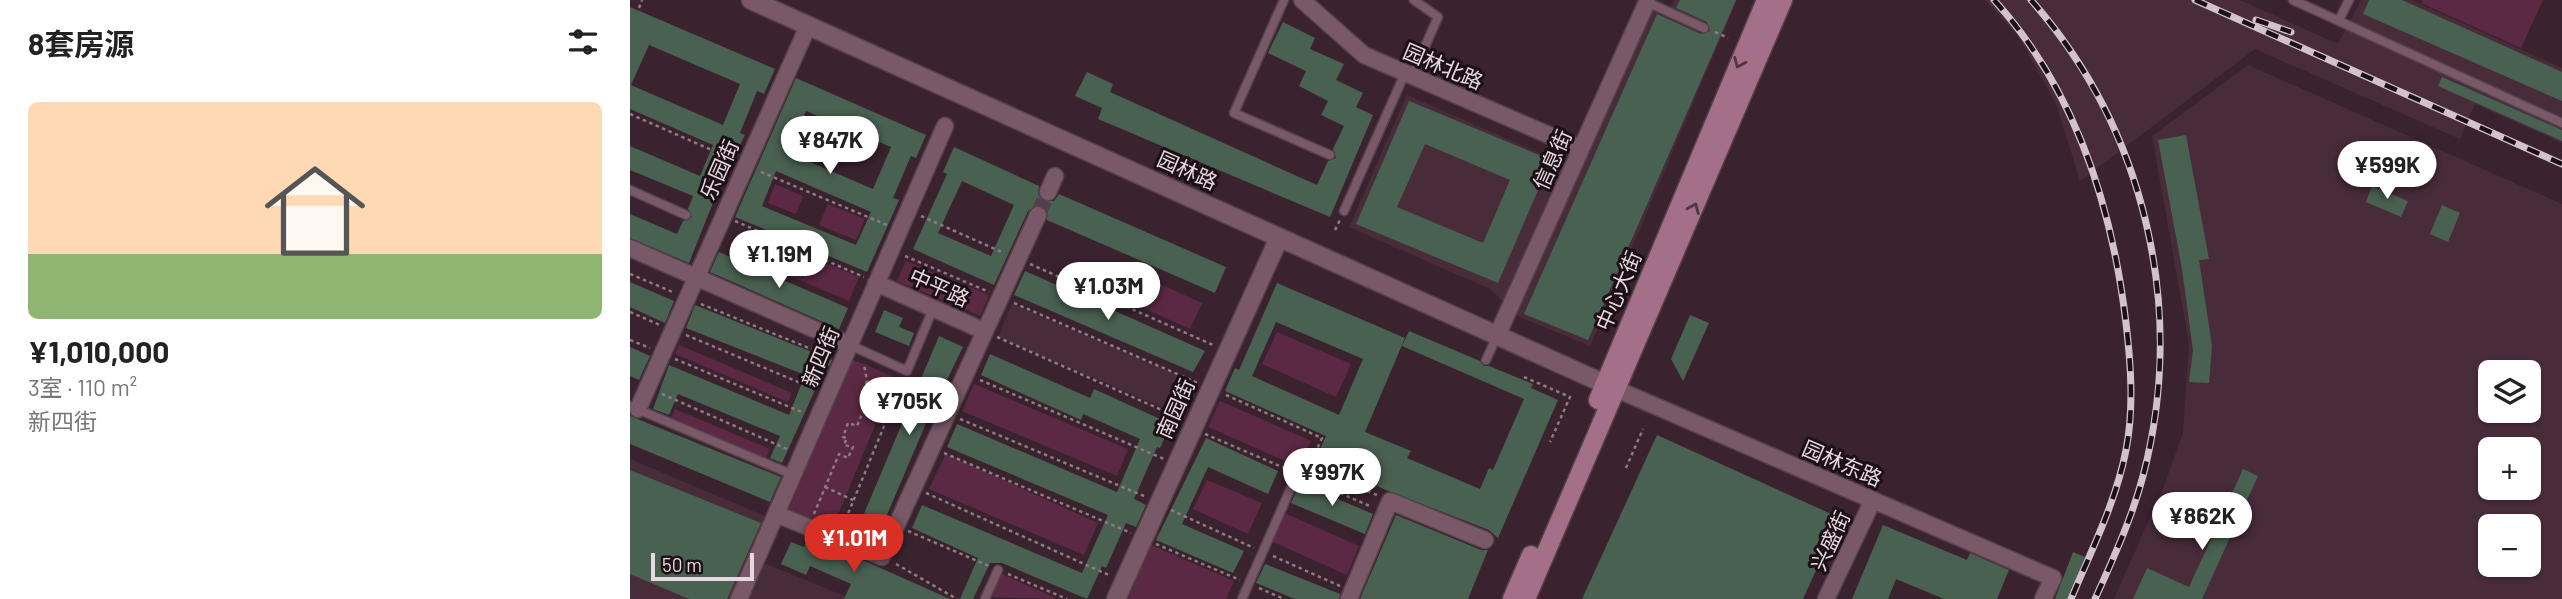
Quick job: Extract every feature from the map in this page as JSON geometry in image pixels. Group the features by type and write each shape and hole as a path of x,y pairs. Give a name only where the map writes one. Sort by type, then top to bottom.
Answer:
{"main road":[{"name":"中心大街","path":"1526,599 1766,0"},
{"name":"中心大街","path":"1513,599 1783,0"}],"street":[{"name":"园林路","path":"751,0 1610,387"},
{"name":"园林北路","path":"1301,0 1364,55 1581,149"},
{"name":"信息街","path":"1497,336 1647,2"},
{"name":"乐园街","path":"634,407 647,387 716,223 808,26"},
{"name":"新四街","path":"739,599 842,362 856,348 877,283 944,127"},
{"path":"1048,192 1055,176"},
{"path":"776,514 882,557 1038,215"},
{"name":"南园街","path":"1116,599 1279,237"},
{"path":"630,248 856,348"},
{"name":"中平路","path":"877,283 984,331"},
{"name":"园林东路","path":"1610,387 2053,578 2043,599"},
{"name":"兴盛街","path":"1826,599 1873,500"},
{"path":"1349,599 1388,506 1485,540"}],"lane":[{"path":"1284,0 1234,113 1330,155"},
{"path":"1344,211 1438,17 1414,0"},
{"path":"2293,0 2562,123"},
{"path":"2339,20 2349,0"},
{"path":"1647,2 1704,28"},
{"path":"630,190 686,215"},
{"path":"856,348 907,370 933,309"},
{"path":"1486,360 1497,336"},
{"path":"634,407 784,471"},
{"path":"1242,599 1300,475"},
{"path":"985,599 998,570"}],"path":[{"path":"639,8 642,0"},
{"path":"1704,28 1728,38"},
{"path":"630,114 900,230"},
{"path":"908,210 1227,351"},
{"path":"716,223 877,283"},
{"path":"891,249 1322,438 1309,466 1300,475"},
{"path":"630,274 842,362"},
{"path":"630,312 828,394"},
{"path":"984,331 1300,475 1388,506"},
{"path":"630,340 818,419"},
{"path":"808,527 839,454 848,458 853,447 844,445 847,438 843,437 848,423 857,426 867,402 860,399 867,381 856,348"},
{"path":"837,538 907,370"},
{"path":"965,374 1176,464"},
{"path":"1524,377 1570,397 1550,442"},
{"path":"647,387 802,455"},
{"path":"947,414 1159,503"},
{"path":"1626,468 1643,429"},
{"path":"932,447 1284,599"},
{"path":"1309,466 1388,506"},
{"path":"825,487 853,500"},
{"path":"913,488 1124,582"},
{"path":"895,526 1067,599"},
{"path":"882,557 957,599"}],"shaded area":[{"path":"1674,0 1737,0 1590,346 1520,317 1490,289 1349,227 1407,95 1578,170 1653,7 1668,13"},
{"path":"1985,0 2240,0 2338,44 2361,0 2411,0 2562,68 2562,143 2475,104 2460,139 2255,49 2080,181 2056,104 2019,37"},
{"path":"2422,0 2543,0 2521,48 2421,3"},
{"path":"2248,65 2562,204 2562,599 2114,599 2164,486 2183,433 2189,343 2152,136"},
{"path":"775,184 803,196 796,214 768,203"},
{"path":"828,204 865,219 856,240 819,225"},
{"path":"747,231 859,277 849,301 738,254"},
{"path":"906,261 989,295 980,316 897,281"},
{"path":"1151,280 1202,303 1190,329 1139,306"},
{"path":"1012,304 1183,377 1169,410 998,337"},
{"path":"1277,332 1351,364 1336,397 1262,364"},
{"path":"679,345 792,393 788,402 675,354"},
{"path":"851,359 895,377 833,527 789,509"},
{"path":"974,384 1128,449 1117,476 962,411"},
{"path":"1220,401 1311,441 1299,467 1208,427"},
{"path":"675,409 770,449 766,458 671,418"},
{"path":"946,454 1098,523 1084,555 929,489"},
{"path":"630,459 767,517 749,557 852,599 630,599"},
{"path":"1207,480 1262,503 1248,534 1193,509"},
{"path":"1284,513 1359,546 1347,575 1271,541"},
{"path":"1151,545 1234,581 1226,599 1128,599"},
{"path":"1000,573 1058,599 989,597"}],"building":[{"path":"1680,0 1736,0 1588,340 1524,314 1657,14 1701,34 1710,31 1707,22 1676,8"},
{"path":"2369,0 2402,0 2562,72 2562,101 2363,14"},
{"path":"630,7 775,69 764,94 757,91 740,133 745,135 720,185 689,263 630,238 630,214 677,234 683,221 692,217 688,209 693,196 630,170 630,146 700,176 713,145 630,109","holes":["649,45 740,84 723,125 631,85"]},
{"path":"1283,22 1315,38 1310,49 1344,64 1336,80 1363,93 1356,107 1373,115 1330,217 1098,119 1102,108 1075,96 1087,72 1113,84 1110,92 1317,185 1328,161 1336,158 1333,149 1344,126 1321,115 1328,101 1299,86 1306,71 1268,53"},
{"path":"2442,77 2562,130 2562,141 2438,86"},
{"path":"796,78 926,135 916,158 911,156 893,198 899,200 867,272 735,217","holes":["806,111 891,147 873,189 789,153","776,171 871,212 856,245 762,206"]},
{"path":"1409,101 1551,160 1498,283 1356,224","holes":["1425,144 1510,180 1483,243 1397,207"]},
{"path":"2186,135 2209,259 2199,260 2212,346 2209,383 2189,382 2193,350 2182,269 2158,140"},
{"path":"954,147 1039,186 1038,194 1043,201 1054,201 1059,194 1226,267 1215,293 1047,220 1047,210 1038,205 1028,211 994,285 913,249 947,174 943,172","holes":["962,181 1014,205 991,256 938,233"]},
{"path":"2372,186 2408,201 2401,217 2366,202"},
{"path":"2442,205 2460,213 2448,242 2430,234"},
{"path":"719,252 848,308 839,329 710,272"},
{"path":"1025,271 1205,351 1193,372 1014,295"},
{"path":"630,282 674,301 665,323 630,307"},
{"path":"1277,283 1405,338 1365,432 1411,451 1407,458 1480,489 1489,468 1493,470 1524,399 1402,346 1409,331 1480,361 1484,366 1533,384 1531,388 1558,400 1498,538 1489,530 1388,491 1316,458 1326,436 1225,391 1235,368 1239,370","holes":["1276,322 1363,359 1339,415 1252,376"]},
{"path":"695,305 832,360 822,382 819,381 782,463 770,458 780,436 678,394 669,415 653,409 669,365 789,415 805,375 686,328"},
{"path":"884,310 903,318 899,327 914,333 909,346 875,332"},
{"path":"1690,315 1709,323 1683,381 1671,359"},
{"path":"939,336 963,347 927,421 875,543 855,535"},
{"path":"630,347 650,356 639,380 630,376"},
{"path":"990,354 1090,398 1094,389 1171,424 1160,448 1157,447 1134,499 1146,505 1136,527 1126,523 1106,568 1102,566 1087,599 1002,563 990,563 973,599 960,599 978,558 912,528 922,505 1082,573 1108,515 947,447 957,424 1117,492 1140,439 1083,414 1081,420 981,375"},
{"path":"630,416 781,477 770,502 630,444"},
{"path":"1657,435 1840,518 1803,599 1582,599"},
{"path":"1206,438 1278,471 1268,494 1208,467 1182,524 1244,551 1233,573 1156,540"},
{"path":"2243,469 2258,476 2202,599 2133,599 2147,568 2189,587"},
{"path":"630,470 761,523 727,599 689,599 630,574"},
{"path":"1300,483 1373,514 1365,534 1291,503"},
{"path":"1396,515 1481,550 1488,550 1468,599 1360,599"},
{"path":"1883,525 1967,560 1970,553 2009,570 1997,599 1944,599 1896,579 1888,599 1852,599"},
{"path":"808,538 950,599 844,599 851,584 810,566 806,575 781,564 791,542 804,547"},
{"path":"2073,552 2085,557 2075,581 2078,582 2070,599 2055,599"},
{"path":"1265,564 1340,594 1339,599 1295,599 1256,583"}],"tunnel":[{"path":"1038,215 1048,192"}],"railway":[{"path":"1994,0 2047,72 2068,110 2085,151 2111,236 2126,323 2131,387 2126,450 2109,507 2071,599"},
{"path":"2031,0 2070,51 2103,105 2128,163 2146,224 2157,286 2160,349 2155,413 2143,476 2122,538 2095,599"},
{"path":"2195,0 2562,164"},
{"path":"2256,20 2291,32"}]}
